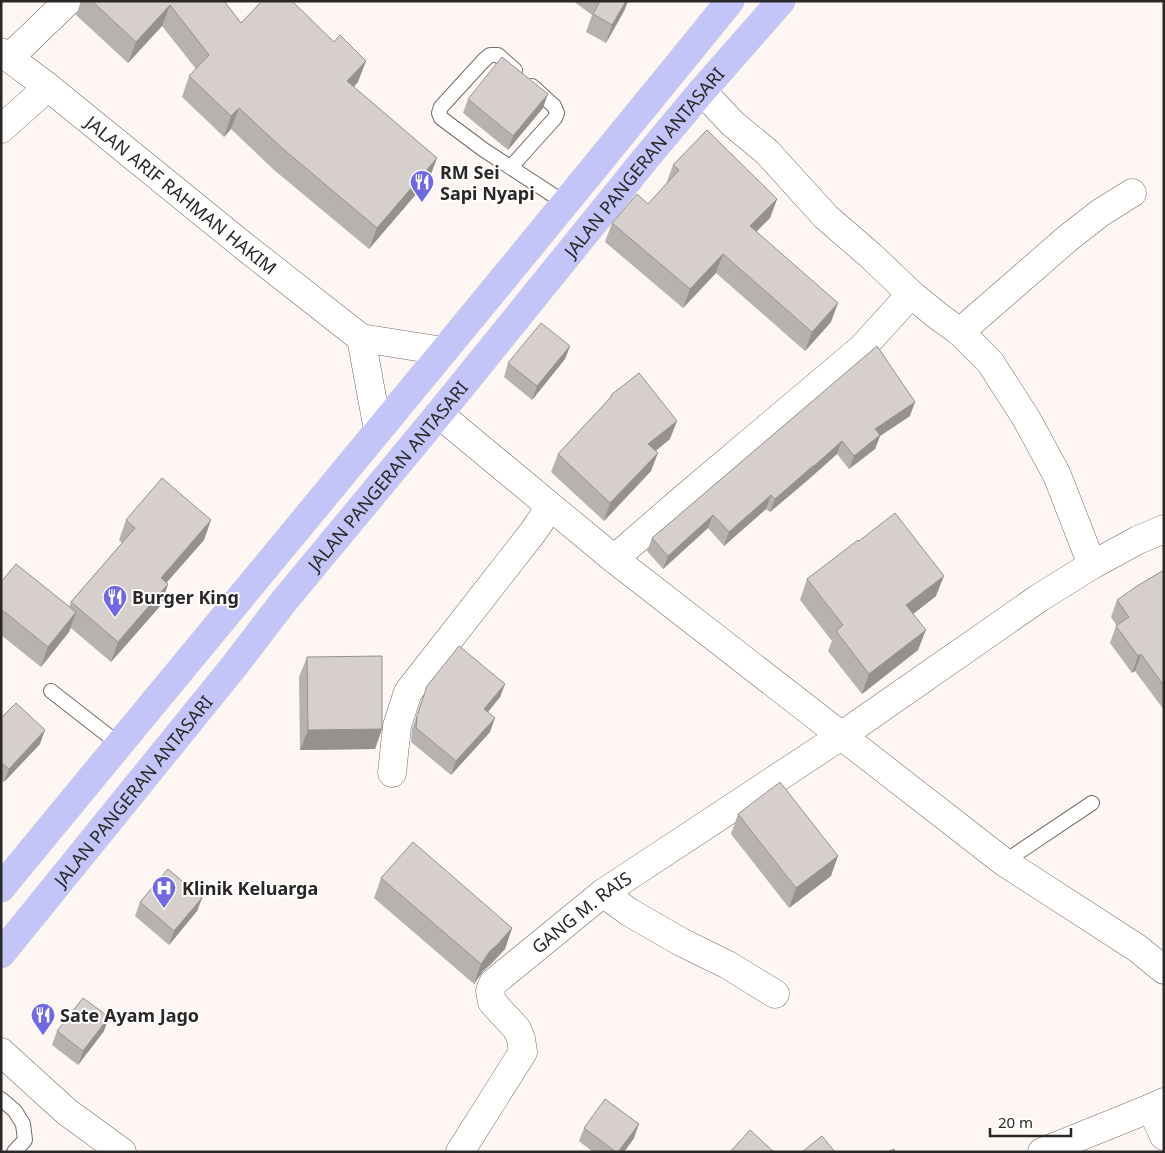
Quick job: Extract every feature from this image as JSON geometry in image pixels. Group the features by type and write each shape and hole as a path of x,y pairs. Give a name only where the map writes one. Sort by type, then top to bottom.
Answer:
{"main road":[{"name":"JALAN PANGERAN ANTASARI","path":"1,888 730,1"},
{"name":"JALAN PANGERAN ANTASARI","path":"1,954 235,665 284,601 439,414 640,165 702,90 781,1"}],"street":[{"path":"5,55 68,1"},
{"name":"JALAN ARIF RAHMAN HAKIM","path":"5,55 48,87 245,247 362,338 443,351"},
{"path":"1,129 48,87"},
{"path":"702,90 732,122 767,152 826,217 911,294 960,332 990,362 1026,418 1057,475 1092,565"},
{"path":"960,332 1068,238 1100,213 1132,193"},
{"path":"614,559 862,348 911,294"},
{"path":"362,338 378,430"},
{"path":"439,414 550,508 614,559 1004,862 1137,948 1164,970"},
{"path":"392,773 397,726 408,692 550,508"},
{"name":"GANG M. RAIS","path":"460,1152 523,1052 517,1029 492,1002 490,991 493,983 603,893 840,736 1039,598 1092,565 1138,540 1164,529"},
{"path":"603,893 629,912 681,942 728,965 775,994"},
{"path":"1,1052 67,1112 122,1152"},
{"path":"1042,1152 1158,1105 1164,1136"}],"lane":[{"path":"511,167 555,118 557,113 554,106 498,54 490,55 441,107 439,113 441,118 484,150 565,203"},
{"path":"52,692 119,744"},
{"path":"1004,862 1092,803"},
{"path":"1,1098 15,1111 23,1124 25,1140 14,1152"}],"building":[{"path":"92,1 224,1 241,23 262,1 292,1 334,42 340,35 366,61 347,81 437,158 377,228 282,148 239,108 231,116 189,76 209,55 170,5 136,42"},
{"path":"600,1 626,1 612,25 593,14"},
{"path":"502,57 548,94 513,136 468,99"},
{"path":"707,130 777,199 750,226 838,303 812,332 723,254 690,289 612,223 637,194 648,204 679,170 673,165"},
{"path":"541,323 570,346 537,386 508,363"},
{"path":"877,346 915,402 875,429 880,435 854,456 842,441 775,499 771,495 729,532 713,515 668,556 652,538"},
{"path":"639,373 677,421 648,444 658,453 610,503 558,454 611,395"},
{"path":"162,478 211,520 161,578 168,584 118,642 71,602 135,528 126,520"},
{"path":"895,513 944,576 906,605 926,630 869,674 836,631 843,625 807,579"},
{"path":"16,564 76,612 48,647 1,609 1,582"},
{"path":"1164,570 1164,686 1141,654 1138,656 1116,626 1129,617 1117,600"},
{"path":"459,646 505,684 484,709 495,718 456,761 416,728 417,716 427,686"},
{"path":"382,656 382,729 308,730 307,657"},
{"path":"16,703 45,730 9,769 1,762 1,718"},
{"path":"780,782 838,856 796,888 738,814"},
{"path":"413,842 512,928 490,951 481,964 381,878"},
{"path":"168,869 202,898 174,931 140,902"},
{"path":"83,998 109,1017 83,1051 57,1031"},
{"path":"605,1099 639,1124 618,1152 584,1128"},
{"path":"750,1130 774,1152 730,1152"},
{"path":"822,1136 835,1152 802,1152"}],"place":[{"name":"RM Sei Sapi Nyapi","path":"422,203"},
{"name":"Burger King","path":"115,618"},
{"name":"Klinik Keluarga","path":"164,909"},
{"name":"Sate Ayam Jago","path":"43,1036"}]}
